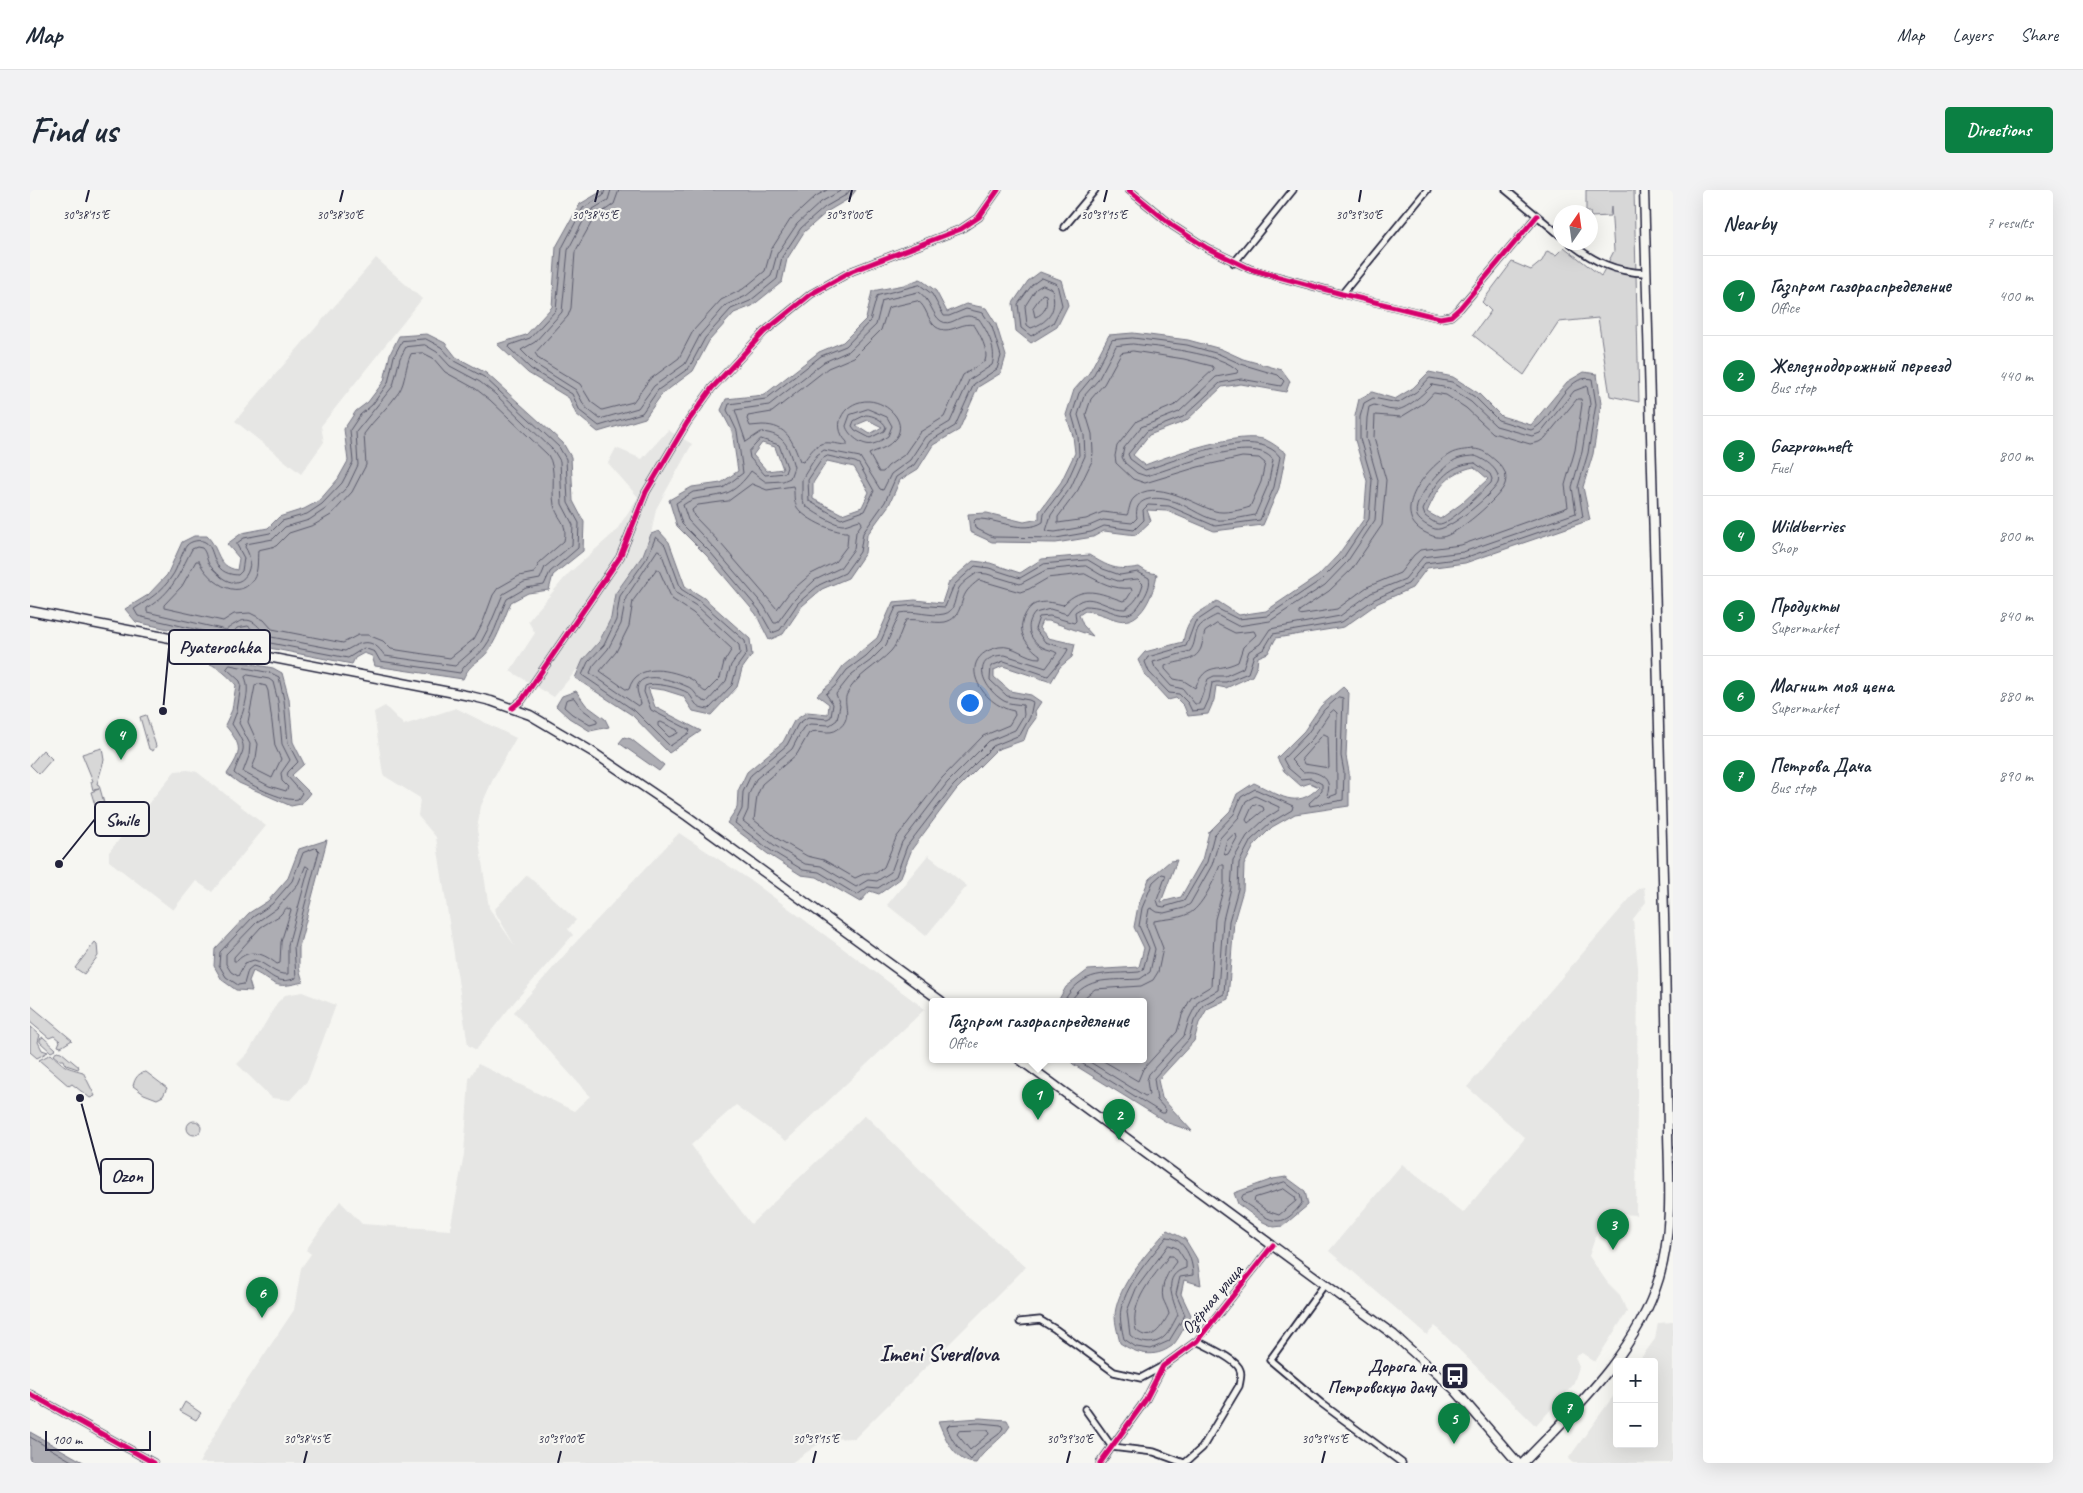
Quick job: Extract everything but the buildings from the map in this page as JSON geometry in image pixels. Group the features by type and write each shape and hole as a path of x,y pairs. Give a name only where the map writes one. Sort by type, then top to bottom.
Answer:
{"main road":[{"path":"1523,1463 1618,1358 1645,1314 1660,1277 1669,1221 1664,943 1644,190"},
{"path":"30,611 470,696 512,708 558,730 623,772 937,998"},
{"path":"1024,1063 1273,1245 1415,1352 1462,1397 1518,1463"}],"street":[{"path":"512,708 522,700 620,557 646,492 686,423 712,388 758,338 811,294 852,271 961,229 979,217 998,190"},
{"path":"1064,227 1095,190"},
{"path":"1129,190 1173,226 1234,263 1268,276 1440,318 1451,316 1460,308 1537,216"},
{"path":"1234,263 1293,190"},
{"path":"1342,294 1427,190"},
{"path":"1506,190 1553,229"},
{"path":"1580,250 1613,269 1646,273"},
{"name":"Озёрная улица","path":"1100,1463 1145,1401 1163,1366 1197,1341 1273,1245"},
{"path":"1325,1284 1270,1360 1321,1403 1402,1463"},
{"path":"1020,1322 1040,1320 1114,1372 1140,1378 1163,1366"},
{"path":"1084,1409 1112,1447 1154,1452 1185,1463 1202,1448 1239,1386 1241,1376 1240,1368 1234,1361 1197,1341"},
{"path":"30,1394 154,1463"}],"shaded area":[{"path":"1586,190 1634,190 1639,402 1610,396 1598,318 1559,322 1524,375 1473,335 1491,311 1482,302 1512,262 1531,270 1542,261 1547,251 1556,255 1561,250 1568,250 1601,276 1614,251 1611,206 1610,216 1598,217 1598,205 1586,205"},
{"path":"376,258 422,299 321,426 324,442 301,474 235,421"},
{"path":"668,430 692,444 656,509 651,534 643,555 615,594 611,618 599,643 554,697 510,671 535,633 528,621 568,574 616,531 638,497 608,463 616,448 642,459"},
{"path":"385,706 404,725 456,708 516,738 494,777 481,806 477,829 489,908 515,946 494,910 527,875 576,920 568,929 573,935 515,1001 476,1050 468,1045 436,837 418,816 420,798 383,775 374,712"},
{"path":"146,715 156,746 153,751 149,749 140,717"},
{"path":"102,748 104,760 97,784 99,785 104,803 95,805 91,792 99,789 93,790 91,782 93,781 82,754"},
{"path":"43,750 52,759 39,774 30,765"},
{"path":"188,770 197,772 266,826 212,892 196,881 173,910 109,861 109,852 175,771"},
{"path":"679,833 753,882 925,1009 786,1141 736,1105 691,1145 751,1224 865,1115 969,1218 1026,1267 855,1438 826,1439 791,1463 199,1463 232,1403 294,1310 301,1268 311,1254 306,1250 340,1201 362,1224 450,1230 464,1154 469,1079 478,1064 574,1111 590,1096 514,1012 576,942"},
{"path":"928,855 967,886 926,936 887,905"},
{"path":"1644,887 1646,902 1633,919 1638,967 1636,1215 1619,1214 1599,1226 1589,1256 1607,1282 1620,1295 1627,1312 1595,1362 1582,1353 1575,1357 1579,1367 1573,1385 1536,1426 1435,1326 1427,1335 1329,1251 1402,1164 1463,1213 1525,1138 1467,1087 1639,888"},
{"path":"95,942 97,944 98,956 84,974 75,968"},
{"path":"302,992 336,1005 308,1080 290,1100 272,1098 237,1064 248,1053 277,1003 285,995"},
{"path":"30,1005 72,1040 61,1047 58,1046 60,1041 54,1036 49,1038 30,1022"},
{"path":"30,1026 40,1035 38,1042 42,1050 48,1052 37,1058 30,1052"},
{"path":"43,1037 56,1049 51,1052 40,1042 40,1039"},
{"path":"57,1051 61,1052 79,1067 78,1069 66,1065 64,1060 60,1060 54,1055"},
{"path":"51,1054 65,1066 83,1072 95,1096 90,1098 72,1084 69,1086 39,1060"},
{"path":"146,1072 167,1088 163,1096 157,1099 144,1094 133,1086 137,1076"},
{"path":"194,1121 199,1123 201,1128 199,1133 194,1135 189,1133 187,1128 189,1123"},
{"path":"1673,1322 1673,1463 1573,1463 1568,1459 1613,1397 1613,1448 1658,1448 1658,1358 1641,1358 1655,1339 1658,1323"},
{"path":"185,1402 201,1413 196,1420 180,1411"}],"water":[{"path":"604,190 856,190 850,198 828,211 804,232 787,259 782,282 752,306 734,313 709,341 693,371 662,394 645,418 598,432 576,414 569,398 528,373 497,344 526,335 552,307 556,247 580,204"},
{"path":"1040,272 1061,280 1068,305 1057,327 1031,343 1016,331 1013,303 1028,281"},
{"path":"920,279 936,291 947,312 966,304 986,308 996,324 1006,356 1001,373 978,387 959,430 933,445 918,469 900,480 889,505 867,535 865,553 848,578 822,589 802,606 783,634 769,640 756,614 707,556 677,526 669,500 692,487 721,483 738,471 732,431 721,410 726,399 764,395 819,352 843,342 866,319 872,291 904,285","holes":["868,420 882,427 870,434 856,425","762,443 775,447 783,469 767,471 753,455","827,461 854,467 869,492 862,507 842,514 813,499 813,483"]},
{"path":"1133,333 1188,340 1221,349 1243,359 1282,370 1290,381 1286,392 1241,384 1222,387 1186,421 1149,435 1133,455 1145,465 1171,455 1224,441 1255,438 1269,441 1286,453 1279,488 1263,525 1214,531 1167,511 1147,510 1151,521 1136,535 1104,531 1093,537 1056,543 992,542 970,532 968,514 987,513 1024,522 1039,519 1039,512 1061,482 1075,453 1073,436 1066,415 1074,390 1089,373 1109,335"},
{"path":"427,334 445,343 456,357 486,373 563,443 571,457 573,501 584,522 583,551 553,575 549,590 528,593 511,602 493,644 472,665 463,679 375,666 372,656 364,653 355,658 352,664 254,645 253,635 247,631 239,632 233,643 136,622 125,609 148,595 167,575 182,542 194,536 207,536 225,565 237,570 239,558 227,544 242,533 268,528 279,517 304,509 319,501 338,479 348,461 344,429 356,411 368,402 384,381 390,354 399,336"},
{"path":"1429,372 1453,377 1478,393 1501,416 1531,425 1567,382 1584,372 1597,374 1601,404 1593,454 1583,487 1590,520 1465,563 1427,568 1412,588 1378,603 1344,627 1276,638 1268,653 1258,657 1257,666 1252,676 1226,688 1216,686 1214,700 1208,714 1188,716 1184,706 1176,698 1168,700 1145,675 1138,660 1145,652 1183,642 1190,621 1198,613 1217,601 1239,615 1266,611 1318,576 1338,555 1364,519 1367,481 1355,440 1355,416 1359,399 1372,392 1395,399 1413,388","holes":["1474,467 1488,479 1461,504 1440,519 1427,512 1439,489 1450,477 1457,473"]},
{"path":"659,531 669,542 685,586 704,598 750,639 752,655 742,669 737,687 711,715 693,711 683,696 664,690 648,688 655,707 701,731 669,753 632,715 575,678 583,660 599,642 611,618 615,594 643,555 651,534"},
{"path":"1089,555 1113,567 1139,567 1147,572 1157,574 1150,598 1140,613 1134,618 1126,620 1118,620 1085,611 1079,615 1083,625 1093,636 1049,621 1042,621 1039,628 1048,638 1075,644 1072,657 1060,667 1051,682 1003,666 994,670 994,677 1010,691 1031,695 1041,702 1035,711 1036,718 1028,729 1024,740 996,750 956,790 912,849 900,879 879,894 870,891 860,902 817,877 801,875 768,854 727,823 737,808 738,791 747,772 783,742 794,721 807,712 828,714 829,704 817,695 831,683 843,666 877,638 893,602 915,600 942,603 949,582 973,561 990,563 1020,573 1042,559"},
{"path":"199,654 273,668 282,673 289,699 293,742 304,764 292,775 310,793 301,804 291,806 239,783 227,774 238,754 235,739 225,725 232,710 236,685 218,668 207,662 195,659"},
{"path":"1343,687 1349,693 1346,756 1349,772 1349,806 1295,814 1272,827 1255,844 1244,865 1243,890 1234,921 1228,999 1207,1009 1199,1023 1194,1041 1158,1080 1162,1098 1192,1131 1168,1123 1072,1063 1147,1063 1147,998 1060,998 1066,987 1088,970 1139,967 1144,948 1134,927 1138,906 1149,879 1170,861 1177,860 1161,902 1181,897 1202,860 1209,832 1230,811 1237,794 1254,783 1279,795 1295,799 1311,794 1319,787 1310,783 1301,786 1284,771 1277,758 1304,731 1321,706"},
{"path":"576,691 586,705 605,719 609,727 590,731 569,718 556,706 562,696"},
{"path":"624,737 631,739 664,765 659,771 619,743"},
{"path":"327,840 299,947 299,968 303,982 285,985 275,984 253,971 249,981 252,991 236,990 222,980 214,966 215,949 249,913 268,901 288,878 299,849"},
{"path":"1286,1177 1305,1191 1308,1205 1283,1226 1274,1227 1261,1221 1238,1204 1234,1193 1273,1179"},
{"path":"1167,1230 1185,1239 1197,1259 1201,1285 1184,1280 1181,1294 1191,1315 1172,1346 1159,1353 1146,1354 1120,1343 1115,1312 1119,1297 1130,1276"},
{"path":"980,1418 1007,1420 1010,1426 976,1463 969,1462 962,1459 952,1448 938,1421"},
{"path":"30,1432 85,1463 30,1463"}],"cycle path":[{"path":"512,708 522,700 620,557 646,492 687,423 712,388 764,332 811,294 852,271 961,229 979,217 998,190"},
{"path":"1129,190 1173,226 1207,248 1250,269 1440,318 1451,316 1460,308 1537,216"},
{"path":"1100,1463 1145,1401 1163,1366 1197,1341 1273,1245"},
{"path":"30,1394 154,1463"}],"place":[{"name":"Pyaterochka","path":"163,711"},
{"name":"Wildberries","path":"121,760"},
{"name":"Smile","path":"59,864"},
{"name":"Ozon","path":"80,1098"},
{"name":"Газпром газораспределение","path":"1038,1120"},
{"name":"Железнодорожный переезд","path":"1119,1140"},
{"name":"Gazpromneft","path":"1613,1250"},
{"name":"Магнит моя цена","path":"262,1318"},
{"name":"Дорога на Петровскую дачу","path":"1455,1376"},
{"name":"Петрова Дача","path":"1568,1433"},
{"name":"Продукты","path":"1454,1444"}],"district":[{"name":"Imeni Sverdlova","path":"939,1353"}]}
